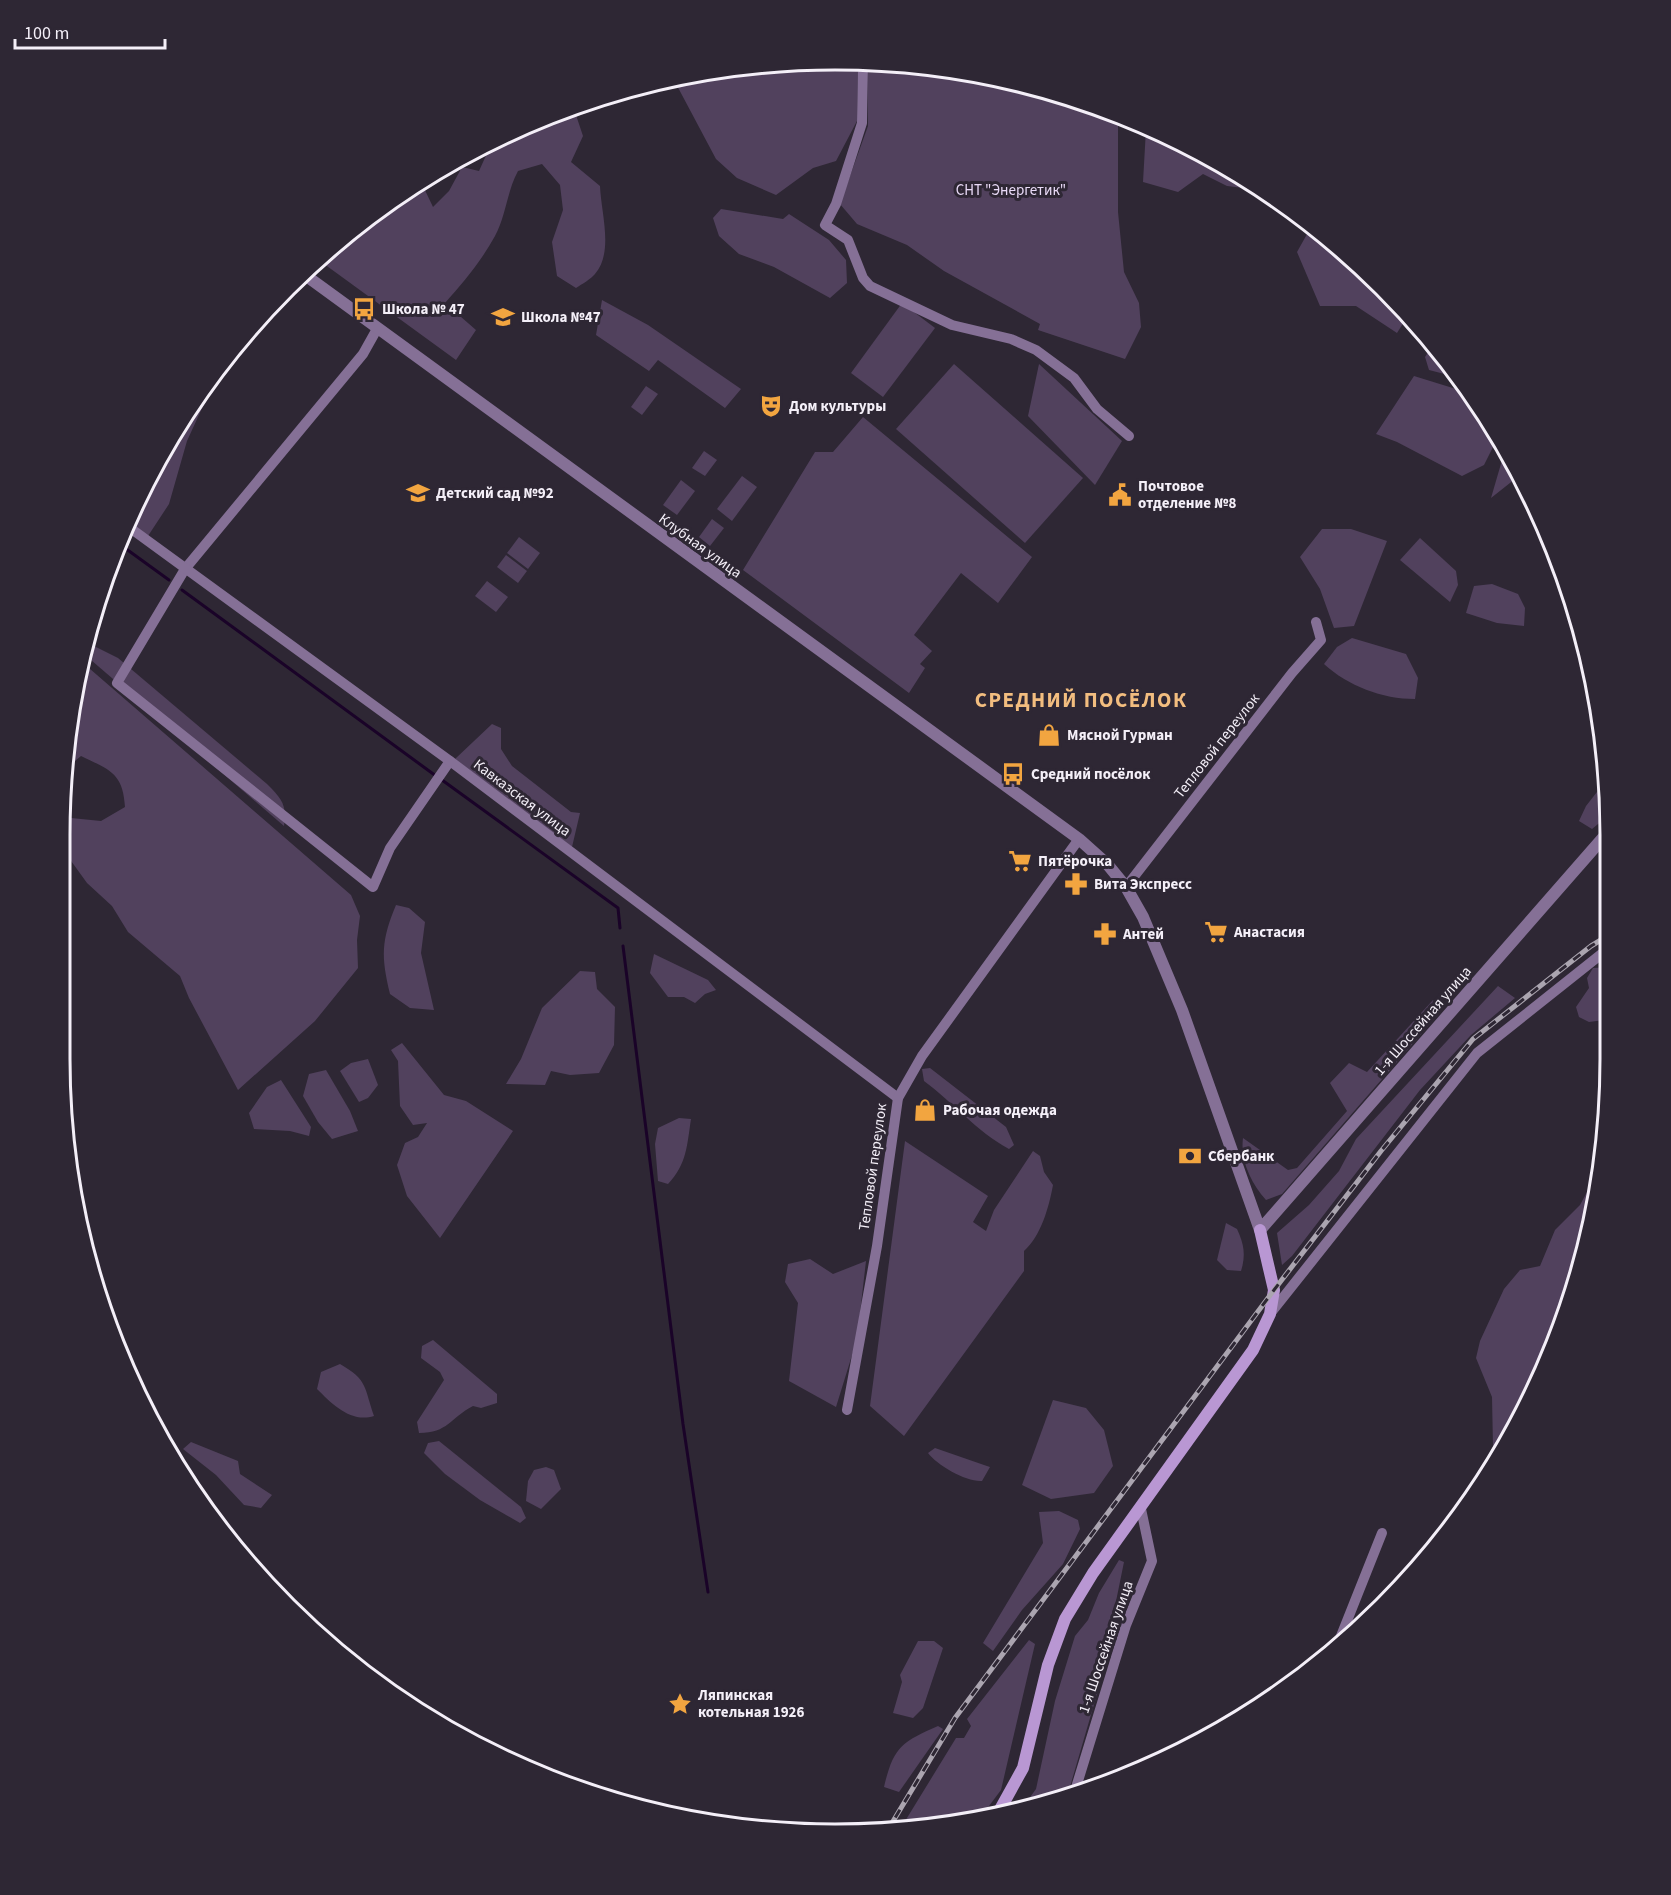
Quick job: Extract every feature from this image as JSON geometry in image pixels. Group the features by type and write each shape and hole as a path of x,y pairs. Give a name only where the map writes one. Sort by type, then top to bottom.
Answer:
{"main road":[{"path":"1002,1806 1023,1768 1048,1665 1065,1619 1094,1573 1253,1350 1270,1314 1274,1290 1260,1230"}],"street":[{"path":"863,71 862,123 836,204 825,225 848,240 863,278 878,291 952,325 1011,339 1036,350 1074,378 1097,409 1129,436"},
{"name":"Клубная улица","path":"311,280 1079,839 1108,865 1126,887 1143,917 1182,1010 1260,1230"},
{"path":"377,329 363,354 186,569 117,682 374,887 390,848 448,766"},
{"name":"Кавказская улица","path":"134,531 898,1098"},
{"name":"Тепловой переулок","path":"1126,887 1292,673 1321,640 1316,622"},
{"name":"Тепловой переулок","path":"847,1410 877,1246 898,1098 922,1056 1079,839"},
{"name":"1-я Шоссейная улица","path":"1260,1230 1600,841"},
{"path":"1270,1314 1477,1053 1600,955"},
{"name":"1-я Шоссейная улица","path":"1077,1785 1126,1625 1152,1561 1141,1509"},
{"path":"1342,1633 1382,1533"}],"green space":[{"path":"858,71 857,121 836,161 813,168 776,195 737,178 716,159 678,87 736,77 785,72"},
{"name":"СНТ \"Энергетик\"","path":"868,71 935,77 985,85 1081,111 1118,125 1118,212 1124,272 1139,303 1141,327 1125,359 1038,330 1040,324 944,271 907,245 857,224 840,204 868,126"},
{"path":"576,116 583,136 571,162 600,186 605,232 604,255 601,265 593,276 576,288 557,276 552,242 563,210 560,185 542,164 518,171 495,236 472,271 445,303 476,330 456,360 326,265 410,199 425,190 433,207 449,191 461,169 479,171 486,155"},
{"path":"1146,137 1174,149 1243,188 1227,186 1203,174 1178,192 1143,182"},
{"path":"721,209 783,219 789,214 829,240 846,260 847,283 830,298 774,267 739,254 719,236 713,218"},
{"path":"1307,234 1340,260 1403,323 1397,333 1356,306 1320,306 1297,252"},
{"path":"602,300 648,325 741,389 725,408 658,360 649,371 596,335"},
{"path":"902,303 935,328 883,397 851,373"},
{"path":"1428,352 1445,374 1429,370 1425,357"},
{"path":"954,364 1083,478 1025,543 896,429"},
{"path":"1039,364 1122,441 1095,485 1028,416"},
{"path":"1414,376 1456,389 1494,446 1484,465 1462,476 1397,442 1376,434"},
{"path":"646,386 658,394 642,415 631,407"},
{"path":"204,403 187,441 169,504 148,536 136,527 173,453"},
{"path":"863,417 1032,557 998,603 961,573 914,635 932,651 920,664 925,668 909,693 743,570 815,452 833,452"},
{"path":"704,451 717,460 705,476 692,468"},
{"path":"1502,460 1513,481 1491,498"},
{"path":"742,476 757,487 732,521 717,509"},
{"path":"681,480 695,491 677,515 663,505"},
{"path":"712,519 724,528 710,546 699,537"},
{"path":"1322,529 1351,529 1387,541 1354,626 1334,628 1320,589 1300,557"},
{"path":"519,537 540,553 528,569 507,553"},
{"path":"1420,538 1456,571 1458,585 1450,602 1400,560"},
{"path":"506,555 527,571 518,583 497,567"},
{"path":"487,581 508,597 496,612 475,596"},
{"path":"1492,584 1518,594 1525,608 1524,626 1497,623 1466,613 1474,586"},
{"path":"1352,638 1406,654 1418,678 1415,699 1390,697 1366,690 1344,679 1324,664 1337,647"},
{"path":"95,646 118,658 267,784 284,807 284,826 91,660"},
{"path":"89,668 351,895 360,916 357,940 358,968 315,1021 238,1090 189,998 180,976 128,932 112,906 87,883 71,861 71,818 101,821 125,807 121,787 113,774 81,756 74,762"},
{"path":"492,724 501,728 501,749 512,766 571,812 580,813 572,847 455,759"},
{"path":"1599,789 1600,823 1592,829 1579,821 1586,806"},
{"path":"396,905 409,908 425,922 421,953 434,1010 410,1008 390,994 384,949 387,929"},
{"path":"654,954 708,980 716,990 705,994 695,1003 684,997 668,997 650,973"},
{"path":"1593,968 1600,968 1600,1021 1589,1022 1579,1017 1576,1007 1589,988 1587,978"},
{"path":"580,971 595,972 597,989 615,1007 614,1045 599,1073 570,1075 551,1071 545,1085 506,1084 521,1059 542,1008"},
{"path":"1498,986 1515,998 1471,1035 1420,1090 1292,1256 1282,1265 1277,1233 1309,1205 1339,1171 1356,1139"},
{"path":"1433,1000 1443,1009 1282,1194 1266,1200 1245,1163 1243,1138 1288,1170 1297,1168 1347,1111 1330,1083 1349,1063 1367,1072"},
{"path":"402,1043 444,1095 466,1101 513,1131 440,1238 407,1196 397,1165 405,1143 418,1137 427,1123 413,1125 400,1106 398,1061 391,1050"},
{"path":"368,1059 378,1085 368,1098 359,1102 340,1071 351,1063"},
{"path":"930,1068 1006,1127 1014,1145 1009,1149 997,1142 924,1081 922,1069"},
{"path":"326,1070 350,1111 358,1131 332,1139 318,1122 303,1096 309,1074"},
{"path":"281,1080 311,1127 309,1136 290,1131 254,1129 249,1113 267,1087"},
{"path":"679,1118 691,1119 683,1162 668,1184 658,1181 655,1144 658,1128"},
{"path":"905,1141 988,1196 973,1222 986,1231 994,1210 1033,1151 1040,1156 1044,1172 1053,1185 1047,1212 1040,1229 1024,1251 1024,1271 904,1436 870,1406"},
{"path":"1589,1188 1574,1257 1560,1305 1522,1398 1488,1458 1493,1447 1492,1397 1476,1358 1480,1341 1504,1289 1520,1270 1540,1266 1555,1230 1580,1205"},
{"path":"1226,1223 1237,1229 1241,1240 1244,1255 1241,1271 1227,1270 1217,1260"},
{"path":"810,1259 833,1274 866,1261 857,1339 836,1407 789,1381 798,1303 785,1282 788,1264"},
{"path":"433,1340 497,1394 497,1403 481,1408 473,1406 443,1428 419,1433 417,1422 444,1380 440,1372 421,1358 422,1346"},
{"path":"340,1364 356,1375 364,1385 374,1416 366,1418 350,1415 317,1389 321,1372"},
{"path":"1053,1400 1086,1408 1104,1430 1113,1466 1094,1493 1051,1499 1022,1485"},
{"path":"439,1441 521,1507 526,1518 520,1523 480,1500 445,1474 424,1453 428,1443"},
{"path":"191,1442 238,1461 240,1474 272,1495 261,1508 244,1505 216,1475 183,1449"},
{"path":"935,1448 990,1467 982,1481 968,1479 952,1472 932,1458 928,1453"},
{"path":"546,1467 554,1470 561,1489 541,1509 526,1501 528,1481 534,1470"},
{"path":"1059,1511 1078,1520 1080,1529 1063,1564 1022,1610 993,1651 983,1643 1043,1543 1039,1512"},
{"path":"1119,1560 1124,1562 1112,1621 1116,1629 1070,1787 1029,1799 1036,1789 1055,1701 1075,1636 1088,1620 1099,1593"},
{"path":"1029,1640 1035,1644 1001,1790 986,1810 905,1821 956,1738 964,1738 971,1726 967,1719"},
{"path":"918,1641 934,1641 943,1648 923,1708 913,1718 893,1713 902,1682 900,1675"},
{"path":"938,1726 943,1729 899,1792 884,1787 891,1763 900,1748 915,1737"}],"waterway":[{"path":"127,549 169,580"},
{"path":"182,590 436,776"},
{"path":"442,780 618,908 620,928"},
{"path":"623,946 683,1424 708,1592"}],"railway":[{"path":"892,1822 955,1718 1274,1290 1381,1151 1473,1039 1600,940"}],"place":[{"name":"Школа № 47","path":"364,309"},
{"name":"Школа №47","path":"503,317"},
{"name":"Дом культуры","path":"771,406"},
{"name":"Детский сад №92","path":"418,493"},
{"name":"Почтовое отделение №8","path":"1120,495"},
{"name":"Мясной Гурман","path":"1049,735"},
{"name":"Средний посёлок","path":"1013,774"},
{"name":"Пятёрочка","path":"1020,861"},
{"name":"Вита Экспресс","path":"1076,884"},
{"name":"Анастасия","path":"1216,932"},
{"name":"Антей","path":"1105,934"},
{"name":"Рабочая одежда","path":"925,1110"},
{"name":"Сбербанк","path":"1190,1156"},
{"name":"Ляпинская котельная 1926","path":"680,1704"}],"district":[{"name":"СРЕДНИЙ ПОСЁЛОК","path":"1081,700"}]}
